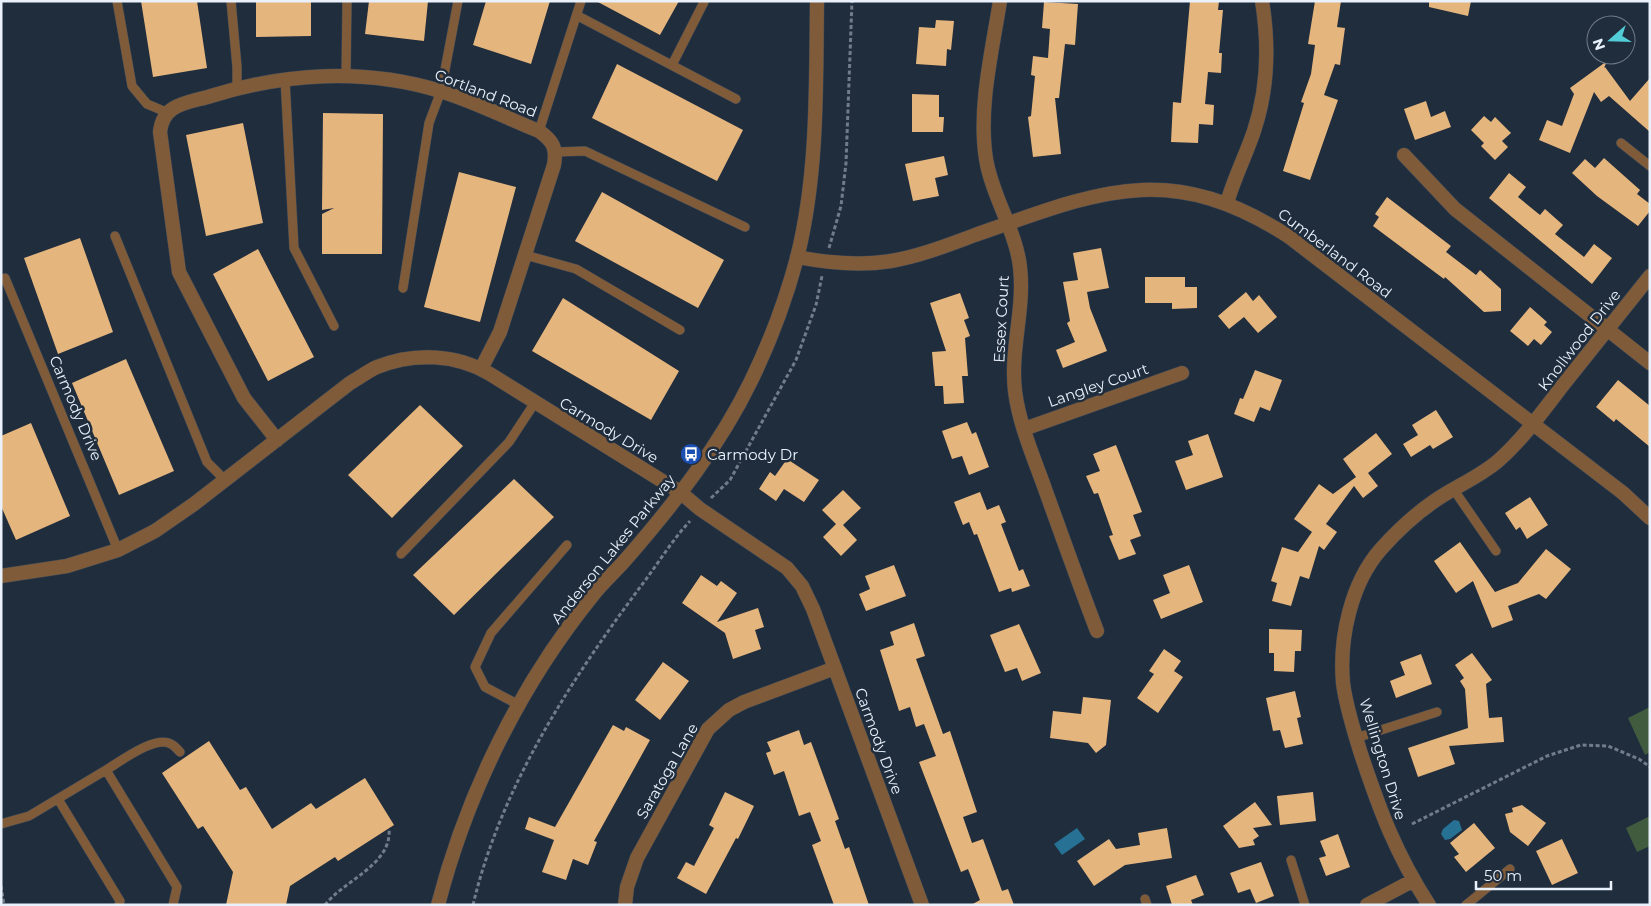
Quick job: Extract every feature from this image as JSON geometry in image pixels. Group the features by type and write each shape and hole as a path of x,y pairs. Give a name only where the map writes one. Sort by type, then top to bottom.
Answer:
{"street":[{"name":"Anderson Lakes Parkway","path":"438,905 466,814 519,705 540,668 593,595 626,559 680,492 723,432 751,380 776,322 797,257 807,201 813,140 817,1"},
{"name":"Essex Court","path":"1000,1 987,88 984,123 986,159 1020,265 1022,290 1013,358 1015,393 1024,429 1096,632"},
{"path":"1227,203 1255,128 1262,97 1267,57 1262,1"},
{"name":"Cortland Road","path":"166,112 176,106 236,88 285,79 346,76 379,78 441,91 539,131 550,139 556,152"},
{"path":"166,112 161,121 160,132 179,272 244,398 277,440"},
{"path":"480,369 500,332 556,152"},
{"path":"1404,155 1455,208 1650,363"},
{"name":"Cumberland Road","path":"797,257 825,262 891,261 924,253 1089,196 1129,190 1167,189 1227,203 1262,219 1288,236 1623,493 1650,518"},
{"name":"Knollwood Drive","path":"1533,424 1650,276"},
{"name":"Carmody Drive","path":"1,576 66,566 118,550 155,531 225,480 350,383 376,367 404,359 433,357 463,361 480,369 534,404 680,492 700,509 787,568 802,586 810,602 922,905"},
{"name":"Langley Court","path":"1024,429 1182,373"},
{"name":"Wellington Drive","path":"1429,905 1388,830 1356,738 1343,683 1344,648 1349,614 1361,581 1379,551 1405,523 1434,501 1498,461 1533,424"},
{"name":"Saratoga Lane","path":"625,905 626,887 637,858 713,724 729,710 744,702 835,668"},
{"path":"1367,905 1414,880"}],"lane":[{"path":"117,1 132,86 147,104 166,112"},
{"path":"231,1 237,67 236,88"},
{"path":"346,76 347,1"},
{"path":"403,288 429,123 441,91 458,1"},
{"path":"539,131 578,16 581,1"},
{"path":"672,65 704,2"},
{"path":"578,16 736,99"},
{"path":"285,79 294,248 334,326"},
{"path":"1620,143 1650,166"},
{"path":"556,152 585,151 745,228"},
{"path":"114,236 207,462 225,480"},
{"path":"525,255 576,269 680,330"},
{"name":"Carmody Drive","path":"5,278 118,550"},
{"path":"401,554 510,442 534,404"},
{"path":"1454,490 1496,551"},
{"path":"519,705 484,687 475,667 491,633 567,545"},
{"path":"1356,738 1437,712"},
{"path":"1,824 29,816 145,747 160,742 171,744 180,752"},
{"path":"106,770 177,887 173,905"},
{"path":"58,799 120,901 120,905"},
{"path":"1291,860 1305,905"},
{"path":"1466,905 1510,870"}],"path":[{"path":"1412,824 1547,756 1581,745 1608,746 1639,759 1650,767"},
{"path":"325,905 333,894 370,866 384,852 390,839 388,829"},
{"path":"1,886 4,905"}],"green space":[{"path":"1650,707 1650,752 1645,755 1628,718"},
{"path":"1650,816 1650,846 1637,852 1626,828"}],"water":[{"path":"1454,820 1459,821 1462,830 1450,839 1445,840 1441,834 1443,829"},
{"path":"1077,828 1085,839 1062,855 1054,844"}],"building":[{"path":"141,1 197,1 207,68 153,77"},
{"path":"256,1 311,1 311,36 256,37"},
{"path":"369,1 428,1 424,41 365,34"},
{"path":"486,1 550,1 531,64 473,45"},
{"path":"596,1 679,1 660,35"},
{"path":"1190,1 1219,1 1218,10 1223,10 1219,53 1222,53 1221,73 1208,72 1205,104 1214,105 1213,125 1199,124 1198,143 1171,142 1173,102 1181,103"},
{"path":"1315,1 1341,1 1337,27 1345,28 1340,65 1335,64 1324,95 1338,100 1310,180 1283,171 1304,103 1301,102 1311,74 1315,45 1308,44"},
{"path":"1429,1 1471,1 1468,16 1429,7"},
{"path":"1044,2 1078,4 1075,45 1065,44 1059,98 1055,98 1061,154 1033,157 1028,117 1031,116 1035,76 1031,75 1033,56 1048,58 1050,29 1042,28"},
{"path":"936,20 954,21 951,50 947,49 946,66 916,64 919,27 935,28"},
{"path":"617,64 743,130 717,181 592,118"},
{"path":"1602,65 1605,65 1604,68 1630,101 1650,78 1650,132 1609,96 1601,102 1594,92 1570,153 1539,140 1547,120 1562,126 1574,94 1570,88"},
{"path":"912,94 939,95 939,117 944,117 943,132 912,132"},
{"path":"1426,101 1431,117 1445,111 1451,127 1415,140 1404,109"},
{"path":"323,113 383,114 382,254 322,254 322,214 334,208 322,210"},
{"path":"1484,116 1491,122 1495,117 1511,133 1502,141 1508,147 1495,160 1481,146 1484,143 1471,130"},
{"path":"243,123 263,223 206,236 186,135"},
{"path":"944,156 948,175 935,178 939,196 913,201 905,164"},
{"path":"1604,158 1640,190 1637,194 1650,204 1650,211 1638,226 1597,196 1572,173 1585,159 1595,168"},
{"path":"459,172 516,187 480,322 424,307"},
{"path":"1509,173 1526,187 1518,197 1540,215 1545,209 1563,225 1555,234 1584,257 1594,244 1612,258 1592,284 1489,198"},
{"path":"602,192 724,260 698,308 575,241"},
{"path":"1387,197 1451,246 1446,252 1476,275 1480,270 1501,289 1501,311 1484,312 1445,277 1444,279 1373,226 1379,217 1375,214"},
{"path":"80,238 113,332 58,354 24,258"},
{"path":"1101,248 1109,288 1087,292 1090,308 1107,351 1063,368 1056,350 1075,342 1067,323 1070,321 1063,282 1078,280 1073,253"},
{"path":"258,249 314,357 268,381 213,274"},
{"path":"1145,277 1185,277 1185,287 1197,287 1197,308 1172,309 1172,303 1145,303"},
{"path":"1246,292 1253,301 1259,295 1277,317 1258,333 1244,317 1229,329 1218,316"},
{"path":"960,293 969,318 964,320 970,336 965,338 968,376 962,376 964,403 944,404 943,386 935,386 932,352 946,351 930,303"},
{"path":"563,298 679,371 651,420 532,351"},
{"path":"1530,307 1547,322 1544,325 1552,332 1541,345 1534,339 1528,346 1510,331"},
{"path":"126,359 174,471 119,495 72,383"},
{"path":"1255,370 1282,380 1270,411 1260,407 1254,422 1234,414 1240,398 1243,399"},
{"path":"1618,380 1650,406 1650,447 1616,419 1614,422 1596,407"},
{"path":"420,405 463,446 392,518 348,475"},
{"path":"1436,410 1453,437 1433,449 1430,445 1411,457 1403,444 1418,435 1412,425"},
{"path":"967,422 972,434 976,432 989,467 969,475 962,456 952,459 942,431"},
{"path":"31,423 70,516 16,540 1,506 1,436"},
{"path":"1376,433 1392,454 1368,473 1378,486 1363,498 1354,486 1326,524 1337,532 1324,550 1319,546 1309,579 1300,576 1291,606 1272,601 1277,583 1271,581 1282,547 1298,552 1312,532 1294,519 1319,484 1333,494 1356,477 1343,459"},
{"path":"1208,434 1223,477 1186,490 1175,461 1193,455 1188,441"},
{"path":"1116,445 1142,512 1133,515 1141,536 1130,540 1136,554 1119,560 1109,536 1113,535 1098,493 1094,494 1086,476 1100,471 1093,454"},
{"path":"787,459 819,480 804,502 784,489 776,501 759,489 770,472 775,476"},
{"path":"514,479 554,517 454,615 413,575"},
{"path":"843,490 861,508 843,525 857,540 841,556 823,537 836,524 822,510"},
{"path":"980,492 987,510 999,505 1006,522 1001,524 1019,571 1023,569 1030,586 1012,592 1011,588 999,592 977,534 974,535 969,522 963,525 954,502"},
{"path":"1530,497 1548,525 1527,539 1520,527 1516,530 1505,513"},
{"path":"1460,542 1495,592 1518,583 1546,549 1571,569 1546,599 1539,594 1508,606 1513,620 1492,628 1473,581 1456,593 1434,561"},
{"path":"894,565 906,596 866,611 859,594 870,589 865,576"},
{"path":"1189,565 1203,602 1161,619 1153,600 1170,593 1163,575"},
{"path":"701,575 717,586 721,581 737,593 717,622 758,608 764,627 755,630 761,649 733,659 725,633 682,603"},
{"path":"914,623 925,656 916,659 943,734 950,731 977,812 963,817 972,843 983,839 1002,891 1008,889 1014,905 971,905 980,900 968,869 961,872 919,762 936,756 924,724 916,727 910,707 899,711 880,650 894,645 890,632"},
{"path":"1019,624 1041,673 1022,681 1017,668 1005,672 990,635"},
{"path":"1269,629 1302,630 1301,651 1295,651 1294,672 1274,671 1274,653 1269,653"},
{"path":"1164,649 1181,661 1174,671 1183,677 1158,713 1137,698 1154,674 1149,671"},
{"path":"1472,653 1492,680 1486,684 1489,718 1502,717 1504,742 1449,746 1455,764 1418,777 1408,748 1468,728 1465,689 1460,681 1464,678 1455,665"},
{"path":"1421,654 1432,684 1396,698 1390,681 1405,675 1400,662"},
{"path":"663,662 689,681 660,720 635,700"},
{"path":"1295,691 1301,717 1297,718 1303,744 1285,748 1280,730 1273,731 1266,698"},
{"path":"1083,697 1111,700 1106,745 1096,753 1088,743 1050,738 1053,711 1081,714"},
{"path":"613,725 624,731 626,727 650,740 594,841 597,842 588,865 573,859 566,880 542,872 554,840 525,829 529,817 555,827"},
{"path":"799,730 804,745 811,742 839,819 835,821 845,849 849,847 869,905 834,905 812,845 821,841 810,812 799,816 784,771 774,775 766,753 771,751 767,742"},
{"path":"209,741 240,790 246,787 272,829 311,803 316,809 365,778 394,825 338,861 335,857 290,886 286,905 226,905 233,872 203,826 198,829 162,773"},
{"path":"725,792 754,806 738,839 736,838 706,894 677,878 686,862 694,866 714,828 709,825"},
{"path":"1313,792 1316,821 1280,825 1277,796"},
{"path":"1255,802 1272,825 1253,828 1259,836 1253,840 1255,845 1239,848 1223,826"},
{"path":"1522,805 1546,823 1528,846 1510,832 1505,814 1513,812 1512,808"},
{"path":"1474,823 1495,848 1466,872 1454,857 1459,854 1450,843"},
{"path":"1167,828 1172,858 1125,865 1094,886 1077,861 1109,839 1116,849 1140,845 1138,833"},
{"path":"1338,834 1350,867 1326,876 1319,858 1326,856 1320,841"},
{"path":"1562,839 1578,873 1552,885 1536,851"},
{"path":"1261,862 1274,896 1256,903 1250,889 1238,893 1230,873"},
{"path":"1196,875 1204,895 1191,900 1193,905 1172,905 1166,886"}],"place":[{"name":"Carmody Dr","path":"691,454"}]}
